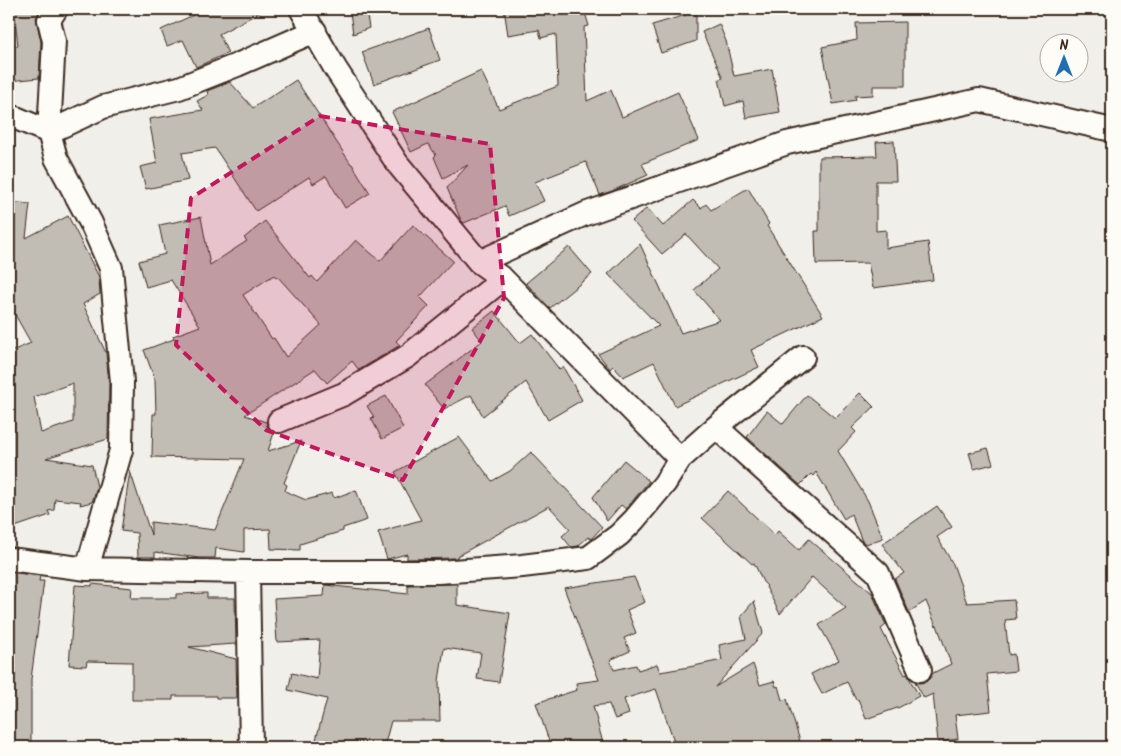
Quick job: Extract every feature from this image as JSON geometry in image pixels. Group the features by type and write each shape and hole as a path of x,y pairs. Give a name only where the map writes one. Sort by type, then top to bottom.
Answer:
{"street":[{"path":"56,9 49,20 54,41 49,132 56,158 91,223 111,268 122,382 121,450 87,569"},
{"path":"301,9 335,68 398,163 479,262 503,279 680,459"},
{"path":"9,115 49,132 104,107 179,88 315,31"},
{"path":"479,262 585,214 787,143 979,100 1112,130"},
{"path":"279,421 344,394 408,356 503,279"},
{"path":"9,559 87,569 248,572 438,572 522,566 588,558 619,535 634,520 665,483 680,459 803,356"},
{"path":"716,428 878,573 920,670"},
{"path":"248,572 251,747"}],"highlighted area":[{"path":"320,116 490,144 504,298 403,480 266,430 176,345 191,198"}],"building":[{"path":"14,9 41,9 36,18 41,42 39,78 9,81 9,47 18,46"},
{"path":"206,9 266,9 219,34 228,53 196,67 183,40 167,46 161,30"},
{"path":"504,9 584,9 589,26 584,27 587,101 611,90 622,117 678,92 699,140 642,164 648,175 612,191 600,195 586,162 535,182 544,201 509,216 505,206 464,223 447,188 468,165 443,178 434,157 436,155 428,144 411,152 392,112 481,71 499,109 558,86 556,34 541,38 539,30 508,35"},
{"path":"366,10 369,28 353,34 350,12"},
{"path":"696,12 696,41 661,53 652,25"},
{"path":"905,22 905,86 873,86 873,95 855,96 856,100 833,104 822,47 857,40 856,23"},
{"path":"719,24 726,41 734,76 772,69 780,112 746,118 743,101 725,106 719,79 723,78 702,32"},
{"path":"429,28 440,60 374,84 362,52"},
{"path":"296,80 370,193 345,208 326,176 313,184 309,177 256,211 215,148 182,153 188,180 146,189 140,167 157,163 149,119 203,110 197,101 208,95 207,91 230,82 253,108"},
{"path":"894,141 896,181 876,181 876,231 886,230 886,248 928,242 933,280 873,288 868,263 816,264 815,231 819,231 819,157 877,156 876,142"},
{"path":"748,188 769,224 767,226 823,316 751,350 759,367 675,406 654,362 623,377 613,366 610,369 598,354 659,326 608,274 640,244 681,333 720,320 694,290 718,269 686,234 662,254 632,221 647,208 663,226 693,200 701,208 706,204 711,210"},
{"path":"9,202 30,204 26,238 68,216 99,277 100,294 83,304 106,353 109,383 108,439 46,458 92,465 97,487 92,502 80,505 81,502 55,499 54,510 48,511 50,515 9,529 9,352 31,343 9,304","holes":["73,383 73,422 41,433 34,397"]},
{"path":"201,217 210,265 247,241 244,238 265,221 310,278 312,276 317,282 356,240 380,261 413,225 453,261 420,297 429,306 396,341 400,345 359,370 352,361 327,383 315,369 245,415 266,422 267,426 274,433 268,451 301,441 284,483 287,485 285,491 306,500 332,493 334,498 356,490 367,520 343,528 343,531 300,544 300,550 271,549 270,529 244,530 244,552 216,548 215,558 199,558 155,552 155,557 138,557 137,533 121,531 130,471 151,535 151,522 215,530 244,459 152,457 153,414 156,414 155,380 144,350 174,339 173,336 200,326 171,280 146,287 139,261 165,254 159,225","holes":["274,275 276,278 278,277 321,325 286,357 243,295"]},
{"path":"569,247 592,274 550,308 526,283"},
{"path":"494,311 520,343 532,334 559,369 563,367 582,400 548,420 526,382 483,416 471,395 444,409 425,385 482,341 472,328"},
{"path":"860,393 874,407 852,428 856,432 838,451 868,501 883,538 866,544 862,541 851,514 844,519 816,472 813,476 811,474 800,485 747,437 767,411 783,424 807,395 835,418"},
{"path":"386,396 403,428 382,439 371,418 374,417 367,406"},
{"path":"459,437 492,481 510,471 531,452 602,527 591,539 588,537 578,546 571,547 562,536 570,529 549,506 457,556 457,558 407,559 407,554 387,559 378,532 421,520 395,472"},
{"path":"988,448 993,464 974,469 969,453"},
{"path":"624,460 649,481 626,509 621,505 607,521 593,497"},
{"path":"728,491 775,535 778,531 799,550 809,539 872,593 886,625 881,629 905,675 907,674 919,696 900,707 866,719 858,699 856,700 847,682 822,694 811,674 839,660 819,625 846,608 812,577 780,614 754,563 752,564 702,518"},
{"path":"937,506 952,527 937,537 953,564 967,603 1014,600 1016,619 1005,620 1009,655 1014,654 1016,671 987,674 991,711 955,715 958,739 938,742 933,694 924,698 915,682 926,682 933,673 951,664 926,601 909,612 895,579 904,573 882,544"},
{"path":"9,572 40,576 39,581 44,581 31,679 31,747 9,747"},
{"path":"634,577 645,602 627,610 636,633 624,638 630,651 610,660 614,670 636,665 638,670 657,664 660,672 722,660 719,645 746,639 741,616 754,601 763,633 715,687 753,664 760,685 774,681 776,687 778,686 782,700 787,699 800,741 778,747 676,747 656,689 624,699 629,714 615,719 609,704 593,706 604,747 551,747 536,703 577,690 576,683 599,680 564,588"},
{"path":"92,584 132,588 131,598 176,598 176,594 207,593 207,598 235,598 236,644 189,647 236,659 237,698 173,696 173,700 132,700 132,662 87,661 86,666 69,665 75,585 92,586"},
{"path":"457,584 457,605 510,613 499,682 477,679 481,653 444,648 439,681 440,721 391,721 384,747 314,747 327,699 288,690 292,673 317,679 320,640 277,642 274,599 324,596 325,585 408,594 408,585"}]}
